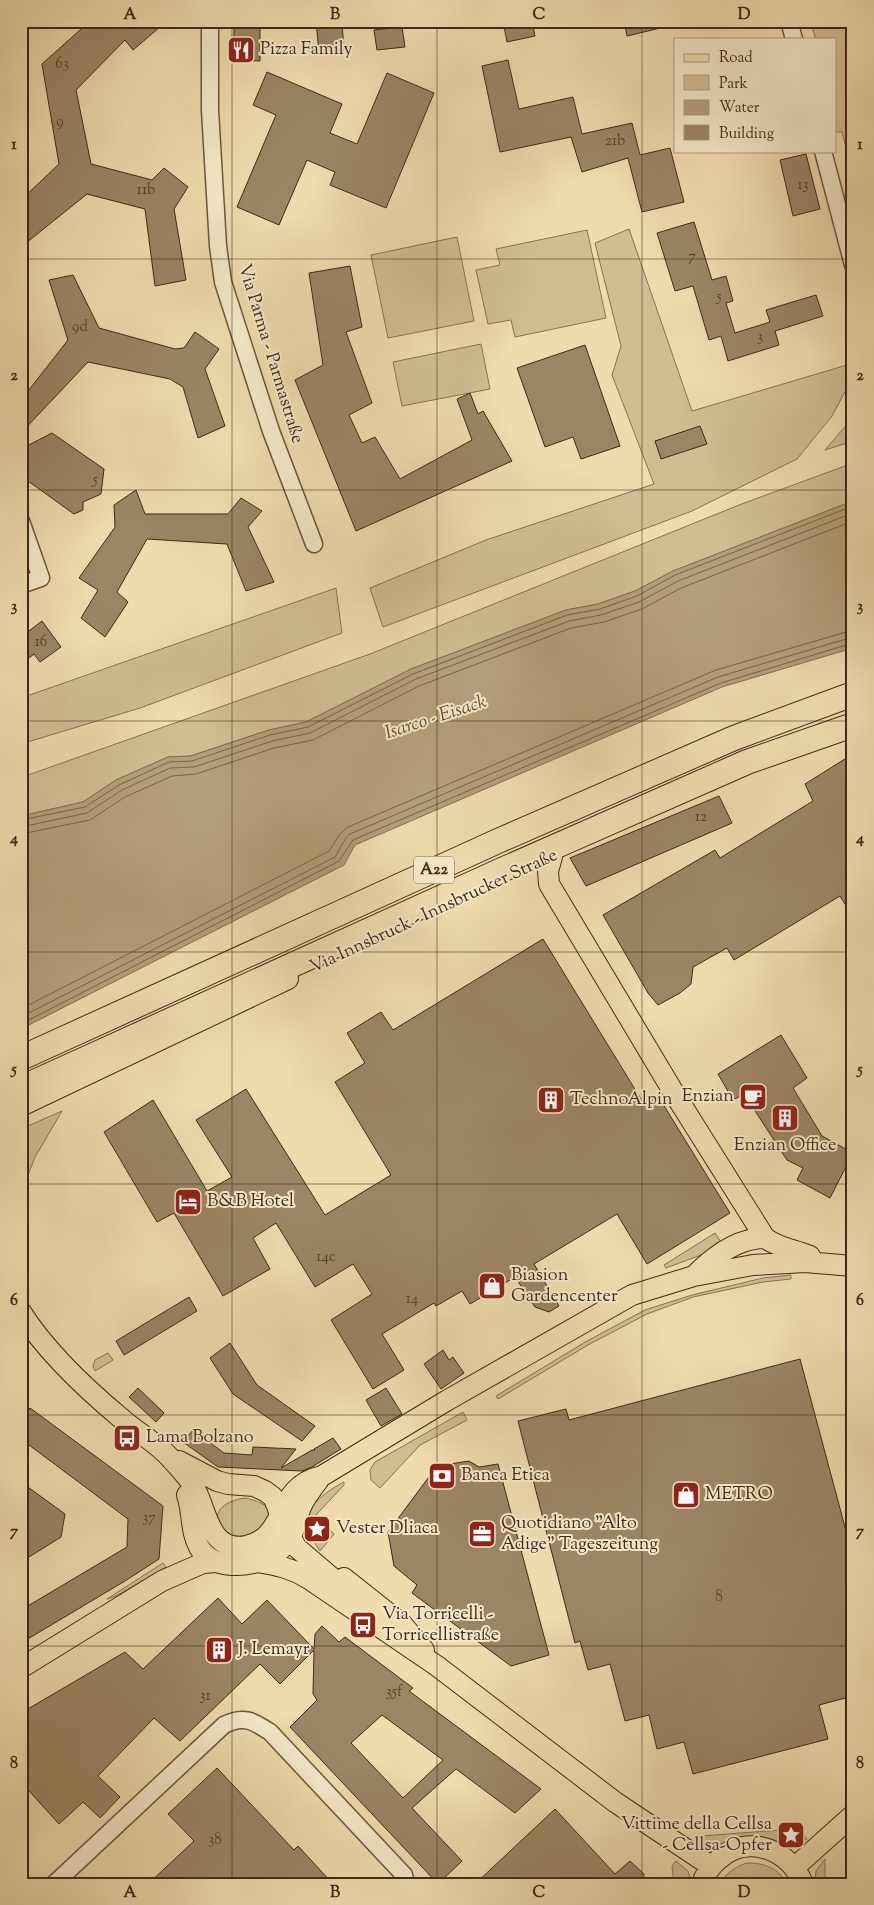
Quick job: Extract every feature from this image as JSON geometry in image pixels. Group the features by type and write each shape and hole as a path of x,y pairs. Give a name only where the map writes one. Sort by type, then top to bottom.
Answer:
{"highway":[{"name":"A22","path":"21,1058 498,841 734,738 853,694"},
{"name":"A22","path":"21,1088 504,869 738,766 853,725"}],"main road":[{"name":"Via Innsbruck - Innsbrucker Straße","path":"21,1106 482,888 784,756 853,732"},
{"path":"552,857 548,871 548,884 674,1093 765,1238 779,1247 797,1251 830,1264"},
{"path":"21,1120 137,1062 148,1046"},
{"path":"694,1276 710,1260 745,1240 765,1238"},
{"path":"437,1666 400,1632 355,1598 296,1547 291,1536 288,1498 298,1488 311,1478 322,1476 446,1401 632,1295 694,1276 753,1264 783,1262 853,1266"},
{"path":"21,1312 44,1343 87,1388 170,1458 194,1486 212,1531 218,1539 226,1544 244,1547 258,1542 289,1515"},
{"path":"170,1458 216,1481 254,1486 273,1497 277,1506 289,1515 299,1530 302,1540 323,1562 402,1624 437,1666"},
{"path":"170,1458 190,1504 195,1539 204,1553 216,1562"},
{"path":"258,1562 278,1552 291,1536"},
{"path":"21,1668 162,1580 203,1563 216,1562 236,1565 258,1562 281,1565 295,1570 437,1666 707,1875 726,1853 744,1847 762,1847 780,1854 799,1875 853,1815"}],"street":[{"name":"Via Parma - Parmastraße","path":"210,21 210,110 218,246 224,282 271,431 314,544"},
{"path":"789,21 794,38"},
{"path":"823,152 853,264"},
{"path":"21,521 41,578 21,586"},
{"path":"54,1884 224,1725 235,1720 246,1719 270,1732 404,1875 406,1884"}],"green space":[{"path":"810,21 853,21 853,175 842,132 836,132 836,38 816,38"},
{"path":"629,229 692,411 847,365 847,388 832,416 797,459 692,511 383,627 370,588 486,540 654,484 612,375 621,346 595,243"},
{"path":"587,230 606,318 515,337 511,320 488,324 476,270 500,265 496,249"},
{"path":"457,237 474,321 388,338 371,255"},
{"path":"481,344 490,389 402,406 393,362"},
{"path":"853,415 853,441 825,450 849,422"},
{"path":"853,463 853,501 673,571 635,591 598,604 566,610 411,669 306,722 269,730 190,756 168,757 116,780 83,802 21,816 21,774 28,775 370,654 739,505"},
{"path":"336,588 342,633 140,708 21,744 21,698"},
{"path":"62,1111 35,1157 28,1175 21,1174 21,1129"},
{"path":"715,1233 721,1242 709,1252 666,1268 664,1265"},
{"path":"791,1275 791,1279 763,1282 693,1297 647,1314 588,1345 498,1399 496,1396 587,1341 645,1310 692,1295 763,1278"},
{"path":"108,1353 113,1360 95,1371 93,1366 95,1360"},
{"path":"463,1412 467,1420 420,1445 380,1488 371,1480 370,1470 375,1462"},
{"path":"344,1482 344,1485 316,1515 334,1534 320,1551 307,1530 307,1516 320,1498"},
{"path":"245,1498 266,1506 270,1516 261,1532 242,1537 225,1533 217,1520 218,1514 231,1501"},
{"path":"163,1563 166,1567 116,1596 107,1599"},
{"path":"794,1829 801,1831 807,1839 790,1846 766,1839 718,1845 707,1843 699,1838 701,1836"},
{"path":"825,1859 825,1884 815,1884 816,1871"},
{"path":"676,1861 688,1871 692,1884 674,1884 672,1866"},
{"path":"747,1863 765,1865 775,1870 788,1884 719,1884 731,1871"}],"water":[{"name":"Isarco - Eisack","path":"853,501 853,648 722,687 355,845 344,865 21,1029 21,816 83,802 116,780 168,757 191,756 269,730 306,722 411,669 566,610 598,604 635,591 673,571"}],"building":[{"path":"90,21 167,21 133,50 125,40 76,90 91,164 152,180 164,168 188,187 174,209 186,280 155,286 145,209 87,194 21,247 21,200 59,164 42,64"},
{"path":"234,21 260,21 260,61 234,60"},
{"path":"316,21 342,21 344,50 319,52"},
{"path":"503,21 532,21 535,36 507,42"},
{"path":"624,21 669,21 669,26 627,36"},
{"path":"402,27 405,47 377,50 374,30"},
{"path":"508,60 519,109 573,97 582,134 632,123 640,155 670,148 684,202 642,212 628,158 582,172 571,137 500,152 482,66"},
{"path":"267,72 342,104 330,133 357,144 387,73 434,93 386,208 330,185 335,172 307,160 279,225 237,207 276,115 253,105"},
{"path":"806,154 820,209 793,216 780,160"},
{"path":"694,222 712,280 726,276 733,301 726,303 735,333 770,322 766,310 816,295 823,316 775,331 779,345 728,361 721,336 709,340 693,286 675,291 657,233"},
{"path":"350,266 362,327 346,332 372,403 349,415 362,443 375,437 400,479 472,440 457,399 470,393 478,414 483,411 512,461 356,531 295,380 323,365 309,273"},
{"path":"73,275 99,328 175,349 184,348 195,332 219,349 205,369 225,426 198,438 183,387 170,379 88,362 21,433 21,400 68,340 49,280"},
{"path":"585,345 620,446 581,459 573,437 545,447 517,368"},
{"path":"700,426 707,444 661,459 655,441"},
{"path":"52,433 104,469 101,494 83,502 83,510 74,514 21,476 21,449"},
{"path":"136,490 145,514 228,514 241,498 262,511 248,527 274,582 246,591 227,544 147,539 117,592 128,602 105,637 81,618 98,590 79,578 115,527 114,505"},
{"path":"42,621 61,647 40,662 34,654 21,664 21,637"},
{"path":"853,754 853,917 840,896 734,960 727,948 693,967 691,984 680,993 658,1005 648,993 603,915 715,850 720,858 813,801 805,784"},
{"path":"719,796 732,823 586,886 570,858"},
{"path":"543,939 644,1104 658,1096 730,1213 647,1264 617,1214 534,1264 559,1306 549,1312 535,1307 515,1277 470,1304 462,1291 436,1306 434,1303 382,1334 404,1370 373,1389 331,1320 372,1294 353,1264 315,1287 276,1223 253,1238 270,1269 223,1296 174,1213 157,1222 104,1132 153,1100 207,1191 232,1177 196,1120 246,1089 325,1215 391,1175 335,1082 365,1063 347,1033 381,1012 393,1030"},
{"name":"Enzian Office","path":"781,1035 807,1078 793,1088 822,1136 853,1153 830,1198 797,1180 803,1168 787,1160 744,1094 733,1100 718,1074"},
{"path":"189,1297 197,1311 124,1355 116,1341"},
{"path":"230,1343 257,1385 315,1426 302,1441 233,1394 210,1358"},
{"path":"443,1350 449,1360 453,1357 464,1373 441,1389 424,1364"},
{"name":"METRO","path":"800,1359 853,1557 853,1696 819,1705 828,1739 693,1774 684,1742 657,1749 649,1715 625,1721 610,1664 588,1670 580,1641 575,1643 518,1421 566,1409 569,1420"},
{"path":"138,1388 164,1413 156,1422 129,1397"},
{"path":"386,1388 402,1414 381,1426 366,1400"},
{"path":"30,1408 163,1506 159,1559 21,1643 21,1610 127,1547 128,1519 21,1439 21,1420"},
{"path":"193,1430 224,1453 252,1455 253,1447 296,1449 281,1468 333,1438 341,1449 302,1471 218,1467 183,1442"},
{"name":"Quotidiano \"Alto Adige\" Tageszeitung","path":"469,1461 479,1467 498,1464 549,1655 511,1666 412,1593 417,1585 394,1566 388,1532 437,1466"},
{"path":"21,1482 65,1514 61,1537 21,1562"},
{"path":"218,1598 242,1624 267,1600 314,1649 315,1634 322,1626 339,1642 345,1637 413,1688 409,1691 541,1789 515,1813 456,1769 412,1808 462,1861 438,1884 290,1727 317,1700 313,1694 314,1650 280,1684 260,1664 180,1741 154,1718 98,1776 120,1797 100,1818 83,1802 59,1824 21,1782 21,1713 125,1652 143,1669","holes":["382,1715 443,1760 403,1798 351,1743"]},
{"path":"217,1768 294,1850 298,1846 333,1884 148,1884 194,1841 168,1814"},
{"path":"555,1809 615,1874 630,1861 644,1874 643,1884 475,1884"}],"place":[{"name":"Pizza Family","path":"241,50"},
{"name":"Enzian","path":"753,1097"},
{"name":"TechnoAlpin","path":"551,1100"},
{"name":"Enzian Office","path":"785,1118"},
{"name":"B&B Hotel","path":"188,1202"},
{"name":"Biasion Gardencenter","path":"492,1286"},
{"name":"Lama Bolzano","path":"127,1438"},
{"name":"Banca Etica","path":"442,1476"},
{"name":"METRO","path":"686,1495"},
{"name":"Vester Dliaca","path":"317,1529"},
{"name":"Quotidiano \"Alto Adige\" Tageszeitung","path":"482,1534"},
{"name":"Via Torricelli - Torricellistraße","path":"363,1625"},
{"name":"J. Lemayr","path":"219,1650"},
{"name":"Vittime della Cellsa - Cellsa-Opfer","path":"791,1835"}]}
